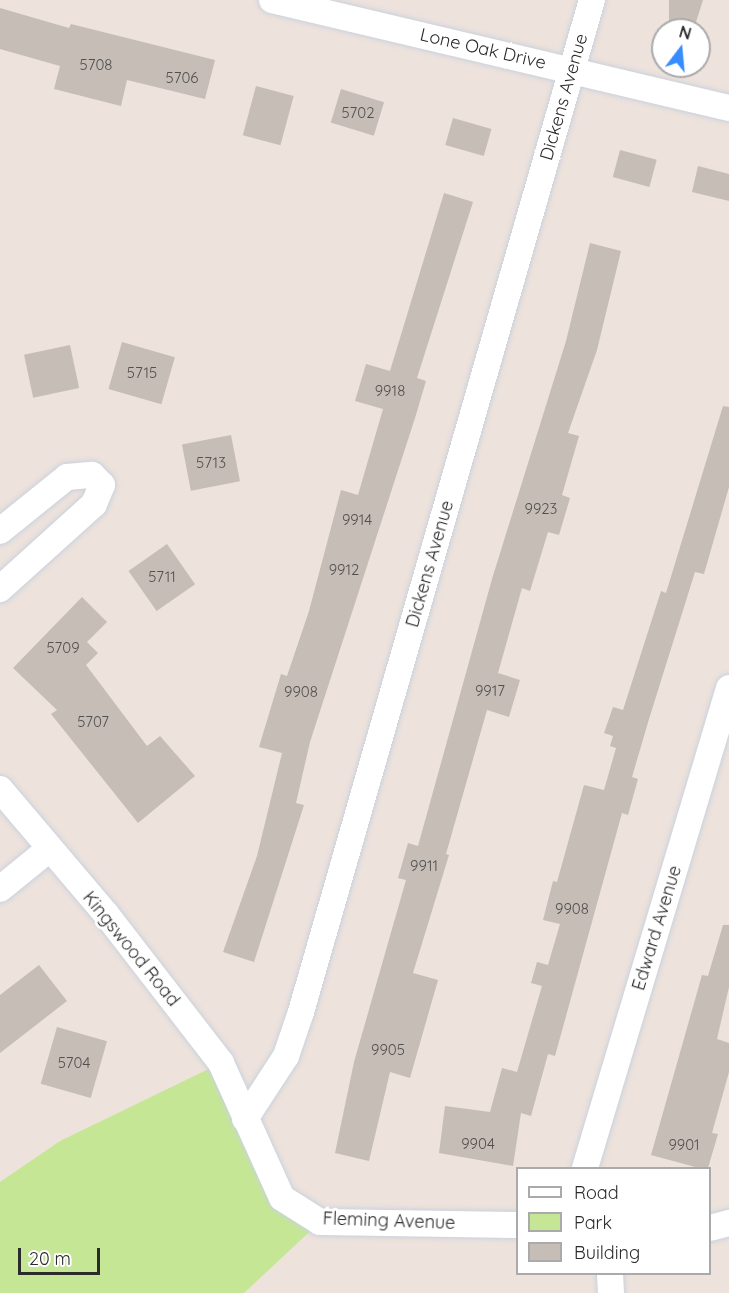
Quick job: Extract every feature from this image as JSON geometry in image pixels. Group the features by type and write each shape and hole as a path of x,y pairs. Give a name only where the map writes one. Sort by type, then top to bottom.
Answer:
{"street":[{"name":"Lone Oak Drive","path":"272,0 729,108"},
{"name":"Dickens Avenue","path":"245,1119 286,1056 302,1012 592,0"},
{"path":"0,531 67,477 92,475 102,485 94,504 0,589"},
{"name":"Edward Avenue","path":"585,1167 729,688"},
{"name":"Kingswood Road","path":"0,789 48,850 106,914 222,1063 245,1119"},
{"path":"0,890 48,850"},
{"name":"Fleming Avenue","path":"245,1119 282,1198 320,1222 516,1225"},
{"path":"711,1227 729,1223"},
{"path":"610,1275 611,1293"}],"green space":[{"path":"221,1063 282,1198 320,1222 244,1293 0,1293 0,1182 60,1141"}],"building":[{"path":"669,0 703,0 697,18 669,18"},
{"path":"0,8 69,28 71,24 215,60 205,99 127,80 121,106 54,89 60,66 0,49"},
{"path":"256,86 294,96 280,145 243,135"},
{"path":"341,89 384,102 374,136 331,122"},
{"path":"453,118 491,129 484,156 445,145"},
{"path":"620,150 657,160 649,187 613,177"},
{"path":"698,166 729,174 729,201 692,192"},
{"path":"444,193 473,202 417,378 426,381 415,418 310,742 296,803 304,805 254,962 223,952 257,856 282,753 259,747 281,674 287,676 309,611 341,490 358,495 383,409 355,401 366,364 390,371"},
{"path":"590,243 621,251 597,350 568,433 579,436 562,495 570,498 559,535 548,532 530,591 522,588 498,673 520,680 509,717 487,710 446,854 449,855 413,973 438,980 410,1078 390,1072 369,1161 335,1153 354,1062 406,880 398,878 408,843 418,846 492,579 566,341"},
{"path":"122,342 175,357 161,404 108,389"},
{"path":"70,345 79,388 33,398 24,355"},
{"path":"723,406 729,407 729,487 704,574 695,572 649,719 632,777 638,779 628,815 622,813 555,1056 548,1054 531,1116 521,1113 513,1166 439,1153 445,1106 490,1112 502,1068 517,1072 542,986 531,983 537,962 548,965 560,924 543,920 553,881 557,882 584,785 604,790 616,748 610,746 613,736 604,733 613,707 623,710 661,591 666,593"},
{"path":"231,435 240,481 191,491 182,445"},
{"path":"167,544 195,584 157,611 128,571"},
{"path":"82,597 107,622 87,642 98,653 86,665 147,746 160,736 195,776 138,823 51,714 57,710 13,668"},
{"path":"723,925 729,925 729,987 717,1039 729,1043 729,1072 712,1133 718,1134 708,1167 695,1167 651,1155 702,975 708,976"},
{"path":"39,965 67,1001 0,1053 0,995"},
{"path":"57,1027 107,1041 91,1098 41,1084"}]}
